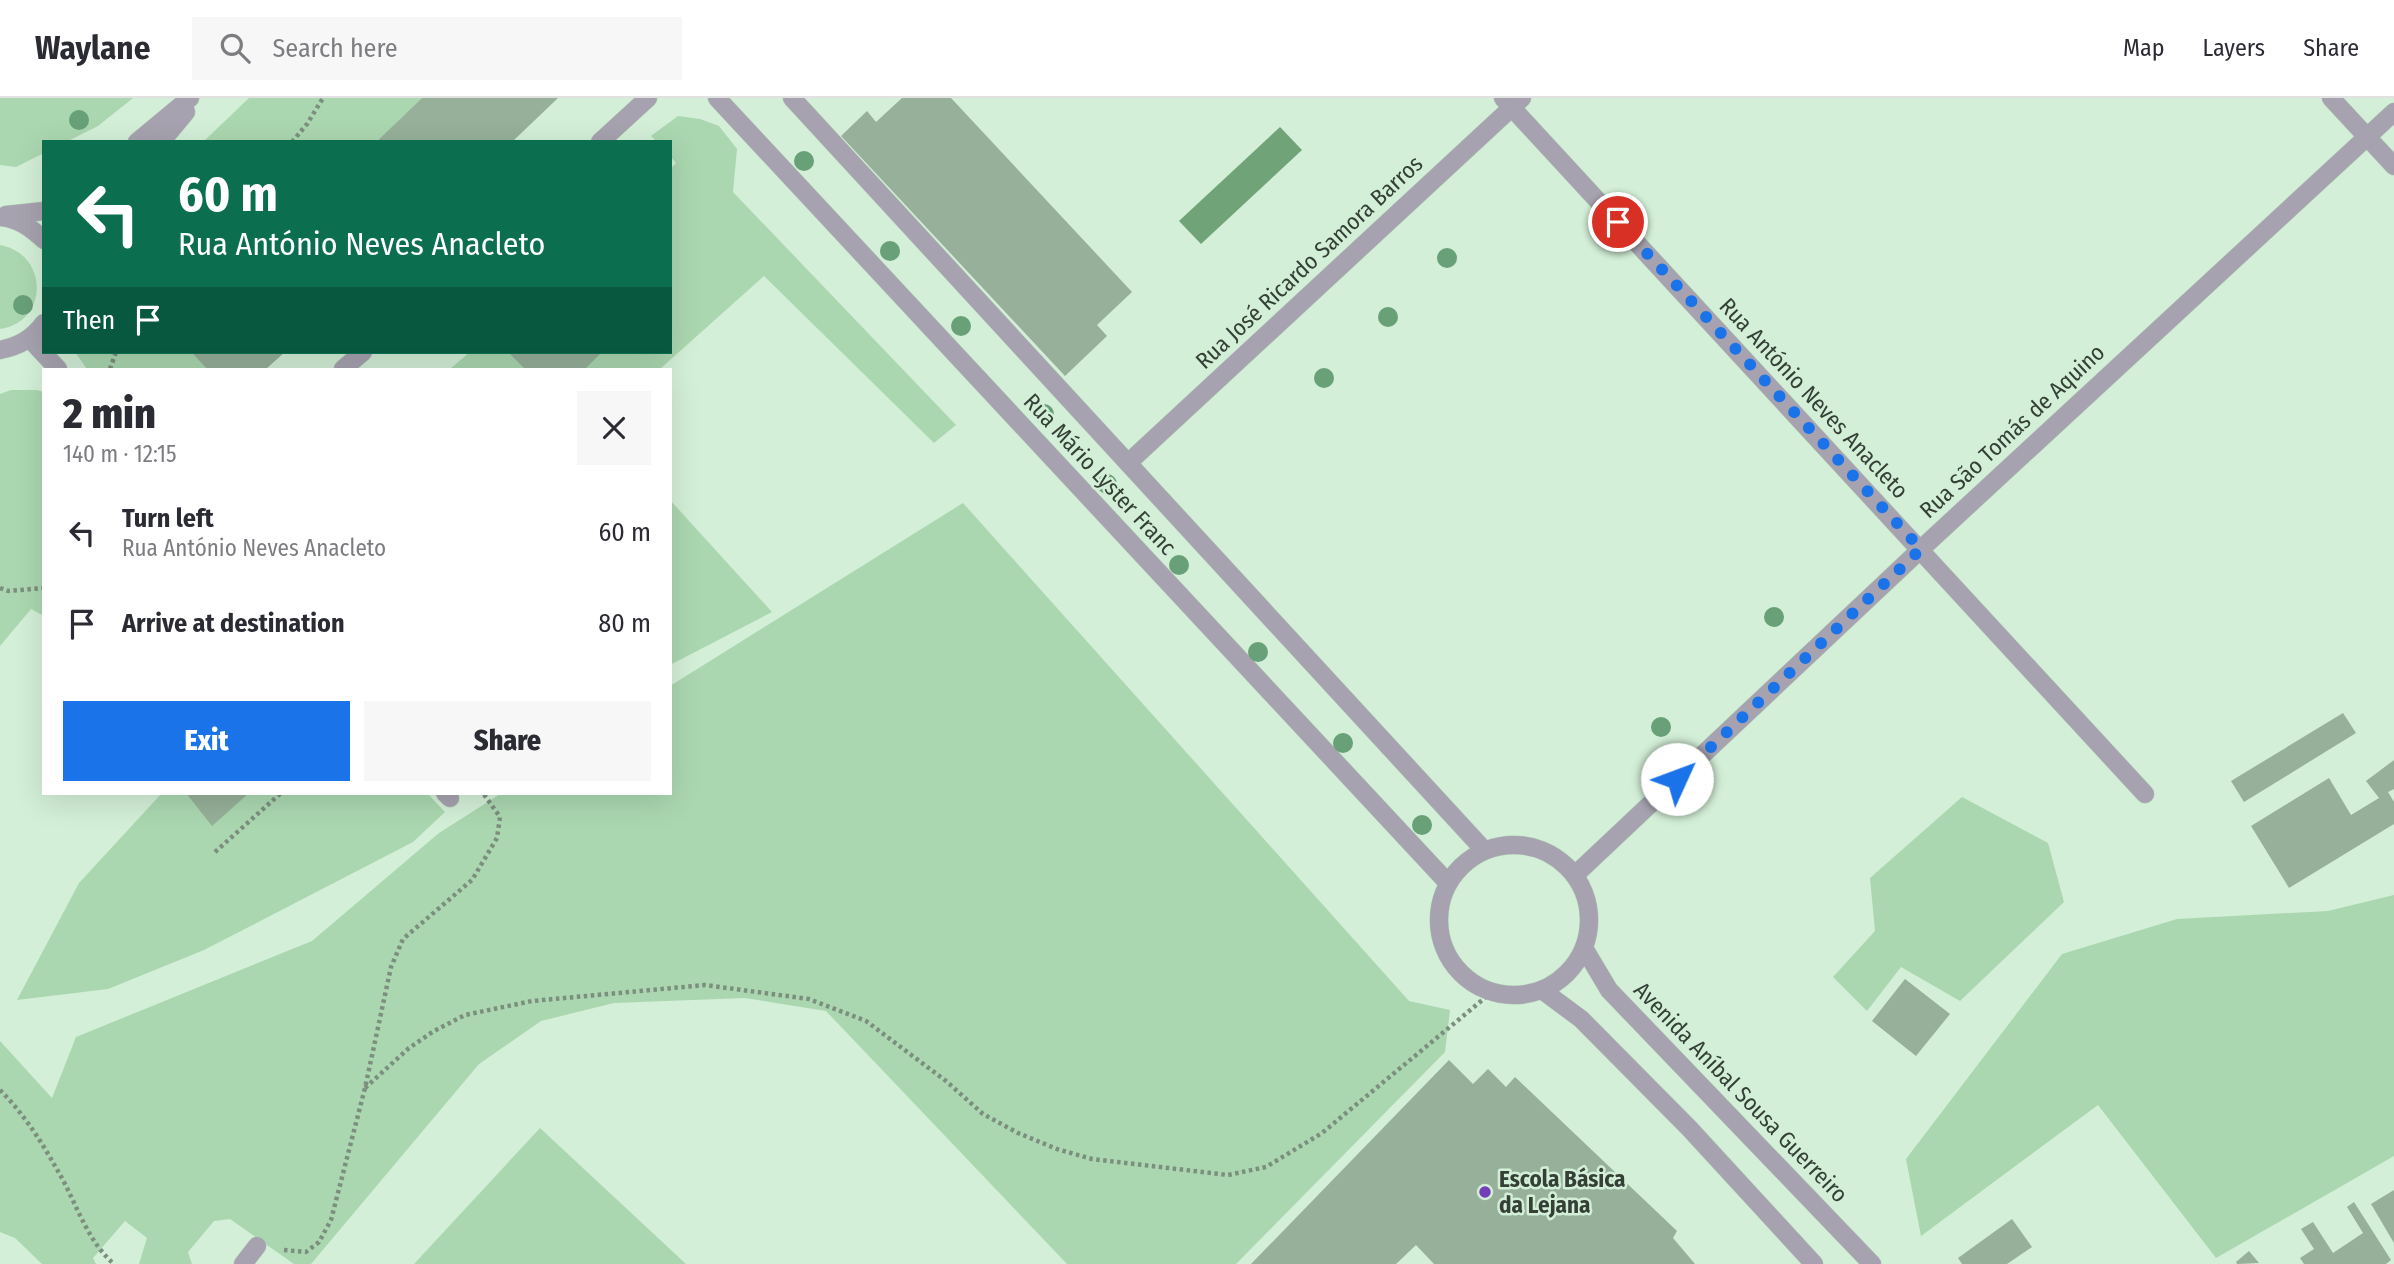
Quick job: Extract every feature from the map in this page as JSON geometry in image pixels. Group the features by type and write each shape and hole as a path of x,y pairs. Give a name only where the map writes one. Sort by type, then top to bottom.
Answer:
{"street":[{"path":"139,140 190,98"},
{"path":"163,140 198,98"},
{"path":"602,140 648,98"},
{"name":"Rua Mário Lyster Franc","path":"717,98 1448,883"},
{"name":"Rua Mário Lyster Franc","path":"792,98 1484,850"},
{"path":"2331,98 2394,166"},
{"name":"Rua José Ricardo Samora Barros","path":"1128,463 1513,101"},
{"name":"Rua António Neves Anacleto","path":"1513,101 2146,794"},
{"name":"Rua São Tomás de Aquino","path":"1575,876 1921,549 2394,112"},
{"path":"0,216 42,211"},
{"path":"0,216 12,218 30,227 42,238"},
{"path":"0,350 12,348 30,339 42,325"},
{"path":"30,339 42,352"},
{"path":"44,354 57,368"},
{"path":"344,368 361,354"},
{"path":"1509,844 1534,847 1557,858 1575,876 1585,895 1590,916 1584,948 1566,974 1542,990 1511,995 1492,992 1471,982 1455,967 1444,948 1438,926 1440,903 1448,883 1463,863 1484,850 1509,844"},
{"name":"Avenida Aníbal Sousa Guerreiro","path":"1584,948 1609,990 1872,1264"},
{"path":"1542,990 1581,1019 1689,1128 1814,1264"},
{"path":"243,1264 257,1246"}],"path":[{"path":"294,140 323,98"},
{"path":"0,588 8,591 42,588"},
{"path":"215,852 279,795"},
{"path":"257,1246 306,1252 319,1242 331,1220 365,1088 391,967 403,939 472,880 497,838 500,817 484,795"},
{"path":"365,1088 409,1048 465,1015 532,1001 705,985 809,999 866,1021 946,1081 983,1114 1018,1133 1057,1149 1092,1159 1228,1175 1266,1167 1322,1133 1492,992"},
{"path":"0,1090 16,1106 55,1166 99,1251 114,1264"}],"shaded area":[{"path":"0,98 133,98 98,126 70,140 42,140 42,154 16,167 0,165"},
{"path":"249,98 422,98 378,140 205,140"},
{"path":"678,116 700,119 719,126 737,149 733,192 956,425 934,443 764,276 661,368 451,368 468,354 672,354 672,167 676,163 672,158 672,140 655,140 651,136"},
{"path":"1280,127 1302,150 1201,244 1179,221"},
{"path":"0,245 16,251 28,261 37,288 28,314 16,324 0,329"},
{"path":"76,354 193,354 206,368 86,368"},
{"path":"11,390 42,391 42,615 31,609 0,646 0,394"},
{"path":"672,502 772,612 672,664"},
{"path":"963,503 1409,1001 1450,1010 1445,1052 1236,1264 1067,1264 826,1011 745,998 614,1003 541,1021 479,1064 311,1264 294,1264 230,1219 214,1221 188,1252 192,1264 139,1264 147,1238 125,1221 93,1258 96,1264 42,1264 15,1238 0,1232 0,1041 52,1098 76,1037 312,941 439,833 499,795 672,795 672,685"},
{"path":"160,795 429,795 445,812 413,842 204,950 108,989 17,1000 79,883"},
{"path":"1962,797 2048,843 2064,902 1960,1001 1901,967 1867,1011 1833,977 1875,931 1870,878"},
{"path":"2394,895 2394,1156 2216,1258 2098,1105 1921,1236 1906,1159 2062,954 2177,919 2328,911"},
{"path":"540,1128 686,1264 414,1264"}],"building":[{"path":"422,98 558,98 514,140 378,140"},
{"path":"902,98 951,98 1132,292 1097,325 1107,336 1065,376 841,136 867,111 876,122"},
{"path":"193,354 283,354 267,368 206,368"},
{"path":"510,354 600,354 586,368 524,368"},
{"path":"2343,713 2356,733 2244,802 2231,781"},
{"path":"2394,760 2394,789 2388,792 2394,802 2394,824 2289,888 2251,826 2329,778 2351,815 2379,798 2366,781"},
{"path":"188,795 247,795 212,826"},
{"path":"1905,979 1950,1014 1916,1056 1872,1021"},
{"name":"Escola Básica da Lejana","path":"1449,1060 1473,1084 1488,1069 1506,1087 1515,1077 1677,1231 1673,1238 1695,1264 1434,1264 1416,1245 1396,1264 1251,1264"},
{"path":"2394,1190 2394,1243 2371,1204"},
{"path":"2354,1202 2391,1260 2386,1264 2304,1264 2300,1258 2314,1249 2301,1229 2313,1222 2333,1253 2363,1233 2347,1207"},
{"path":"2012,1219 2032,1247 2007,1264 1962,1264 1958,1258"},
{"path":"2249,1251 2259,1263 2237,1264 2236,1262"}],"place":[{"name":"Escola Básica da Lejana","path":"1485,1192"}],"route":[{"path":"1618,222 1921,549 1677,779"}]}
